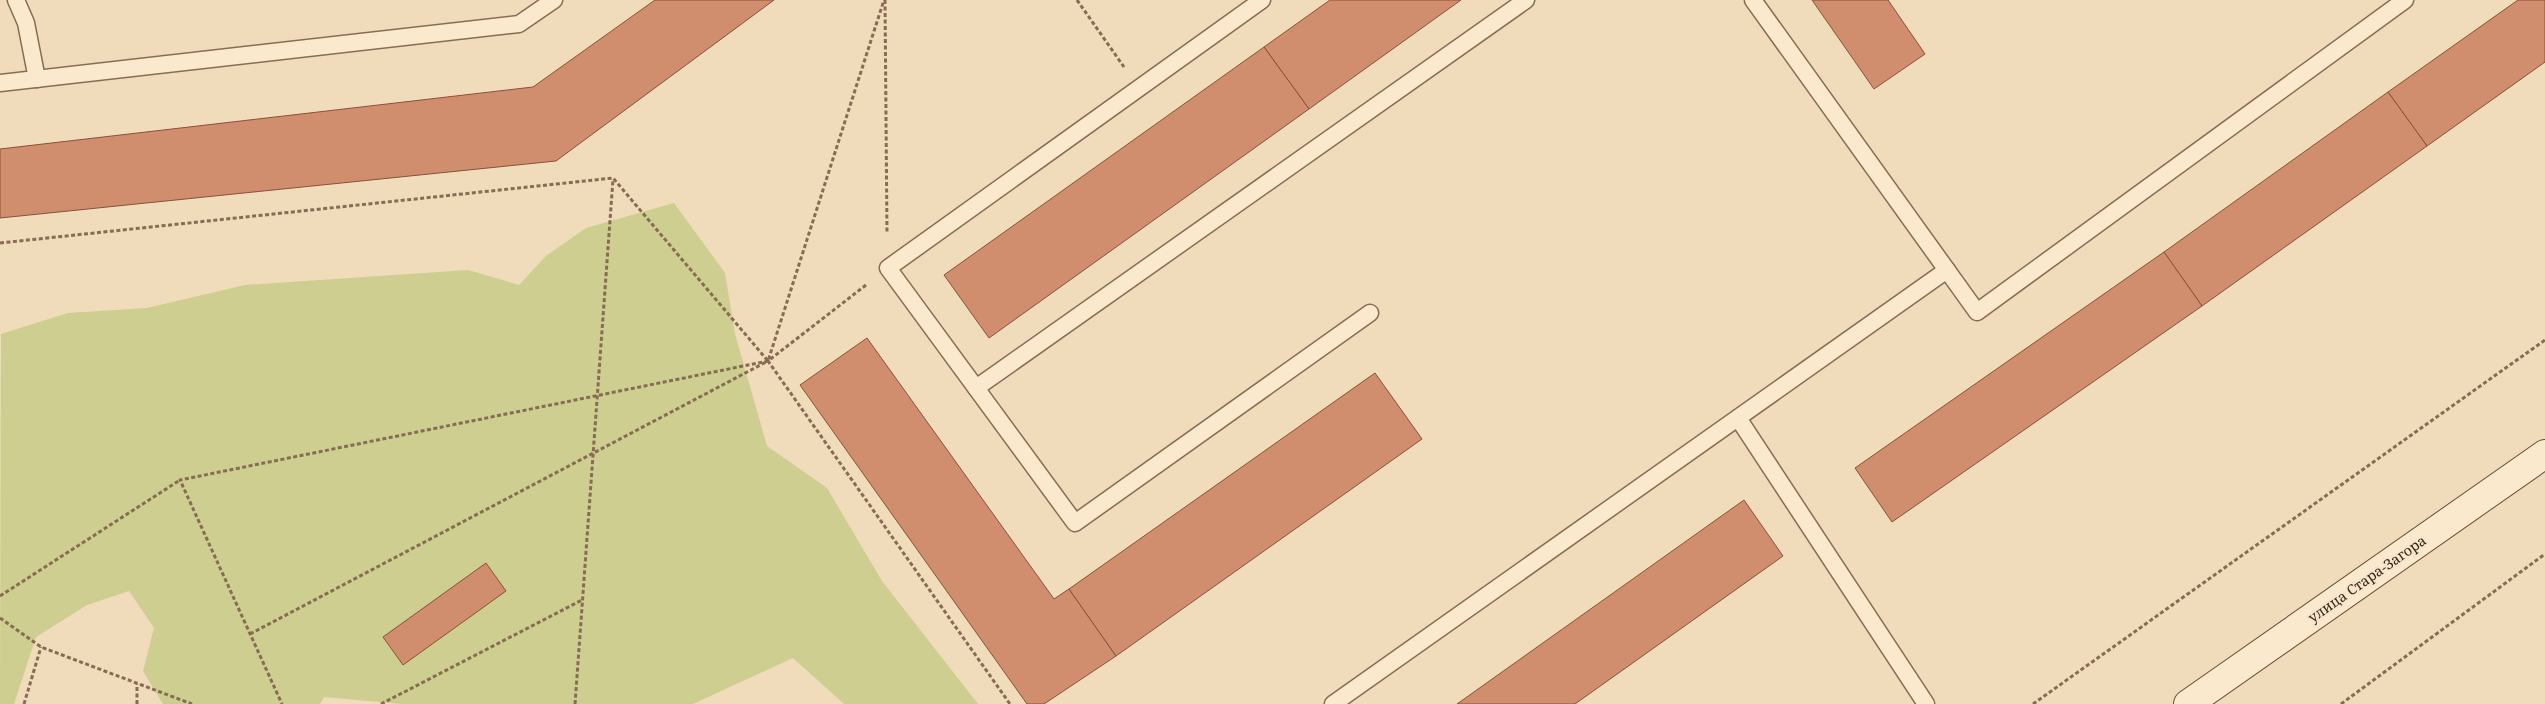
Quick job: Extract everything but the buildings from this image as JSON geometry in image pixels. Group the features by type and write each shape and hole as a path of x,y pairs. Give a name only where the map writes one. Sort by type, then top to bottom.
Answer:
{"main road":[{"name":"улица Стара-Загора","path":"2188,704 2545,454"}],"lane":[{"path":"16,0 26,23 37,79"},
{"path":"0,83 519,24 554,0"},
{"path":"1262,0 888,268 1075,523 1370,313"},
{"path":"976,388 1526,0"},
{"path":"1753,0 1977,312 2405,0"},
{"path":"1333,704 1947,270"},
{"path":"1738,418 1926,704"}],"path":[{"path":"250,634 768,361 888,268 884,0"},
{"path":"768,361 884,0"},
{"path":"1077,0 1139,88"},
{"path":"613,178 768,361 1010,704"},
{"path":"0,243 613,178"},
{"path":"575,704 613,178"},
{"path":"2033,704 2545,340"},
{"path":"0,596 180,480 598,397 768,361"},
{"path":"180,480 282,704"},
{"path":"2341,704 2545,554"},
{"path":"381,704 582,600"},
{"path":"0,618 41,647 181,702 192,704"},
{"path":"24,704 41,647"},
{"path":"137,704 138,684"}],"green space":[{"path":"674,203 725,273 735,334 767,446 827,488 882,581 978,704 844,704 793,658 693,704 401,704 324,697 320,704 163,704 143,671 154,628 129,591 87,605 36,637 14,704 0,704 1,334 68,313 147,308 245,285 468,270 519,285 546,256 586,228"}]}
